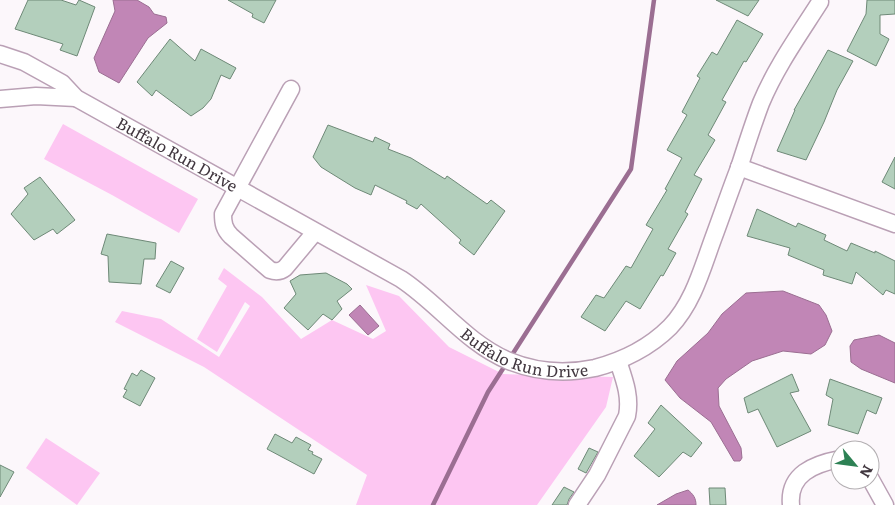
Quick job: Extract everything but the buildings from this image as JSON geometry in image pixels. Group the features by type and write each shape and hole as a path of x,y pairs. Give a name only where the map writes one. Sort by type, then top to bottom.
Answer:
{"street":[{"name":"Buffalo Run Drive","path":"0,54 24,62 62,83 76,98 411,285 481,346 505,359 528,367 561,371 588,369 618,361 643,348 657,338 682,311 698,282 754,122 769,85 820,2"},
{"path":"292,89 223,214 225,228 231,236 270,270 278,271 282,270 315,232"},
{"name":"Buffalo Run Drive","path":"0,99 36,96 76,98"},
{"path":"739,167 895,224"},
{"path":"578,505 627,416 629,408 627,389 618,361"},
{"path":"791,505 790,495 792,487 800,476 809,469 830,462"},
{"path":"877,490 885,505"}],"shaded area":[{"path":"113,0 137,0 149,7 154,14 166,17 167,23 148,38 119,83 99,72 94,58 115,11"},
{"path":"63,124 198,199 179,233 44,159"},
{"path":"224,268 262,297 301,339 332,320 373,339 386,331 366,285 399,296 449,347 503,374 613,377 606,407 537,505 356,505 367,475 204,367 115,322 122,311 161,319 219,357 250,306 245,302 217,352 197,339 227,286 218,279"},
{"path":"783,291 819,305 826,315 832,331 825,345 811,354 783,351 752,361 726,379 718,388 719,406 741,448 742,458 740,461 734,461 711,422 680,398 665,380 677,361 708,333 722,314 746,293"},
{"path":"360,305 379,326 368,335 349,315"},
{"path":"879,335 895,343 895,383 861,369 851,362 850,346 854,340"},
{"path":"46,438 100,473 77,505 26,468"},
{"path":"688,490 694,496 696,505 657,505 676,494"}],"waterway":[{"path":"510,358 631,169 654,0"},
{"path":"433,505 488,392 506,364"}]}
